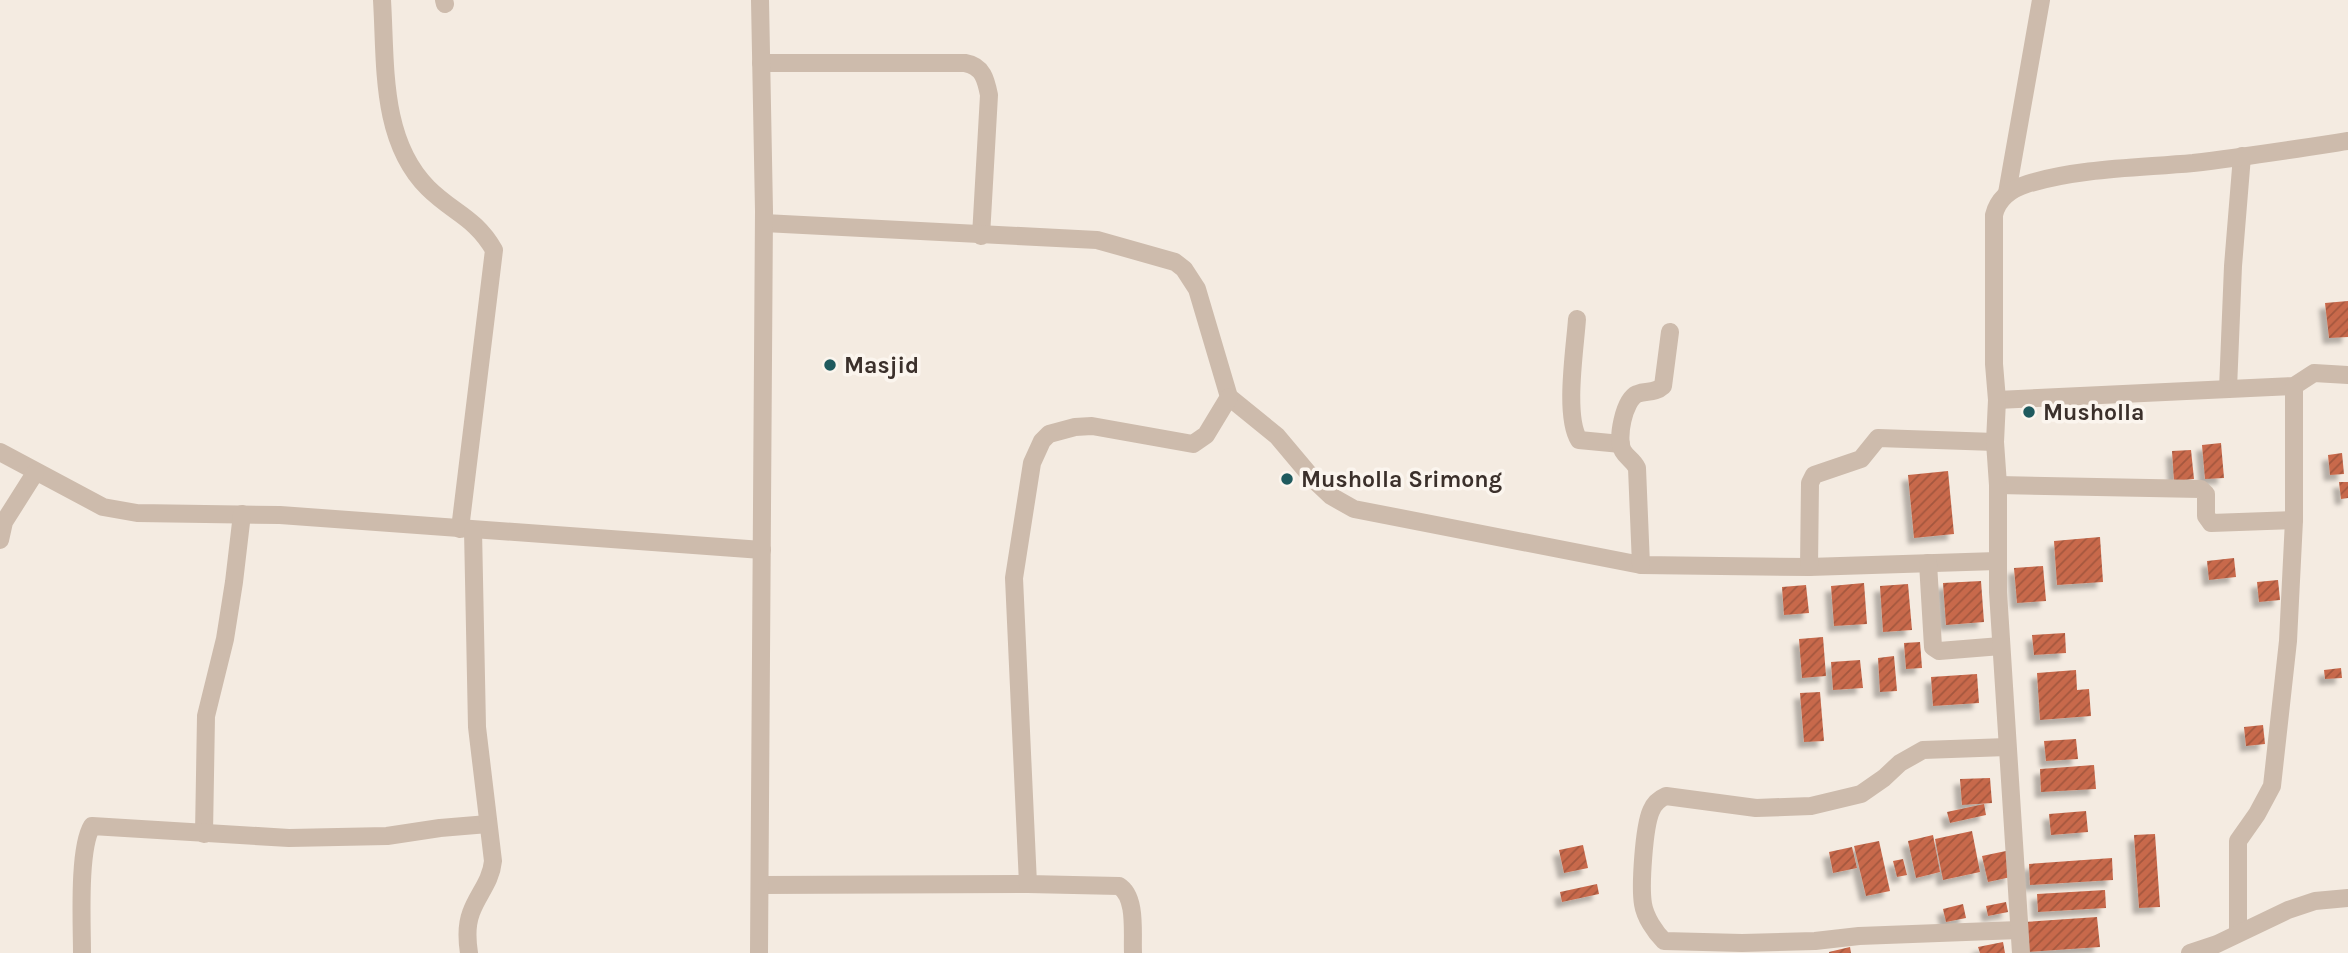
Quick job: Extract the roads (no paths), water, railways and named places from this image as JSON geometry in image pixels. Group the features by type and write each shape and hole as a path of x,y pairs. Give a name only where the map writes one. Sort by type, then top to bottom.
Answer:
{"street":[{"path":"383,0 391,120 400,147 413,173 432,192 473,222 485,234 494,250 466,529 477,727 492,873 469,917 469,953"},
{"path":"759,953 764,223 760,0"},
{"path":"2007,193 2041,0"},
{"path":"761,62 972,64 978,68 986,80 989,95 981,236"},
{"path":"2021,953 1997,561 1997,400 1994,364 1996,207 2007,193 2027,184 2089,172 2348,142"},
{"path":"2228,390 2233,266 2242,156"},
{"path":"764,223 1097,240 1175,262 1184,269 1197,289 1229,397 1277,436 1331,496 1354,509 1641,565 1809,567 1997,561"},
{"path":"1577,319 1571,413 1575,433 1579,440 1621,444"},
{"path":"1641,565 1636,468 1623,452 1621,444 1624,409 1636,395 1652,394 1663,386 1670,332"},
{"path":"1997,400 2294,386 2314,373 2348,375"},
{"path":"2238,932 2238,841 2272,786 2288,641 2294,520 2294,386"},
{"path":"1028,884 1014,578 1032,463 1042,441 1049,434 1074,427 1092,426 1193,444 1206,435 1229,397"},
{"path":"1809,567 1810,483 1814,475 1861,459 1878,438 1995,442"},
{"path":"0,452 103,507 137,513 280,515 762,550"},
{"path":"0,540 4,522 35,473"},
{"path":"1998,485 2201,489 2206,494 2206,516 2211,523 2294,520"},
{"path":"204,834 206,716 225,639 242,514"},
{"path":"1928,563 1933,647 1939,651 2001,646"},
{"path":"2007,747 1923,750 1900,763 1861,794 1811,806 1756,808 1666,796 1658,799 1650,814 1645,840 1643,905 1657,934 1664,941 1791,942 1859,936 2020,930"},
{"path":"82,953 84,854 88,832 92,826 289,838 387,836 488,824"},
{"path":"760,885 1028,884 1123,888 1130,904 1133,953"},
{"path":"2190,953 2315,901 2348,898"}],"place":[{"name":"Masjid","path":"830,365"},
{"name":"Musholla","path":"2029,412"},
{"name":"Musholla Srimong","path":"1287,479"}]}
